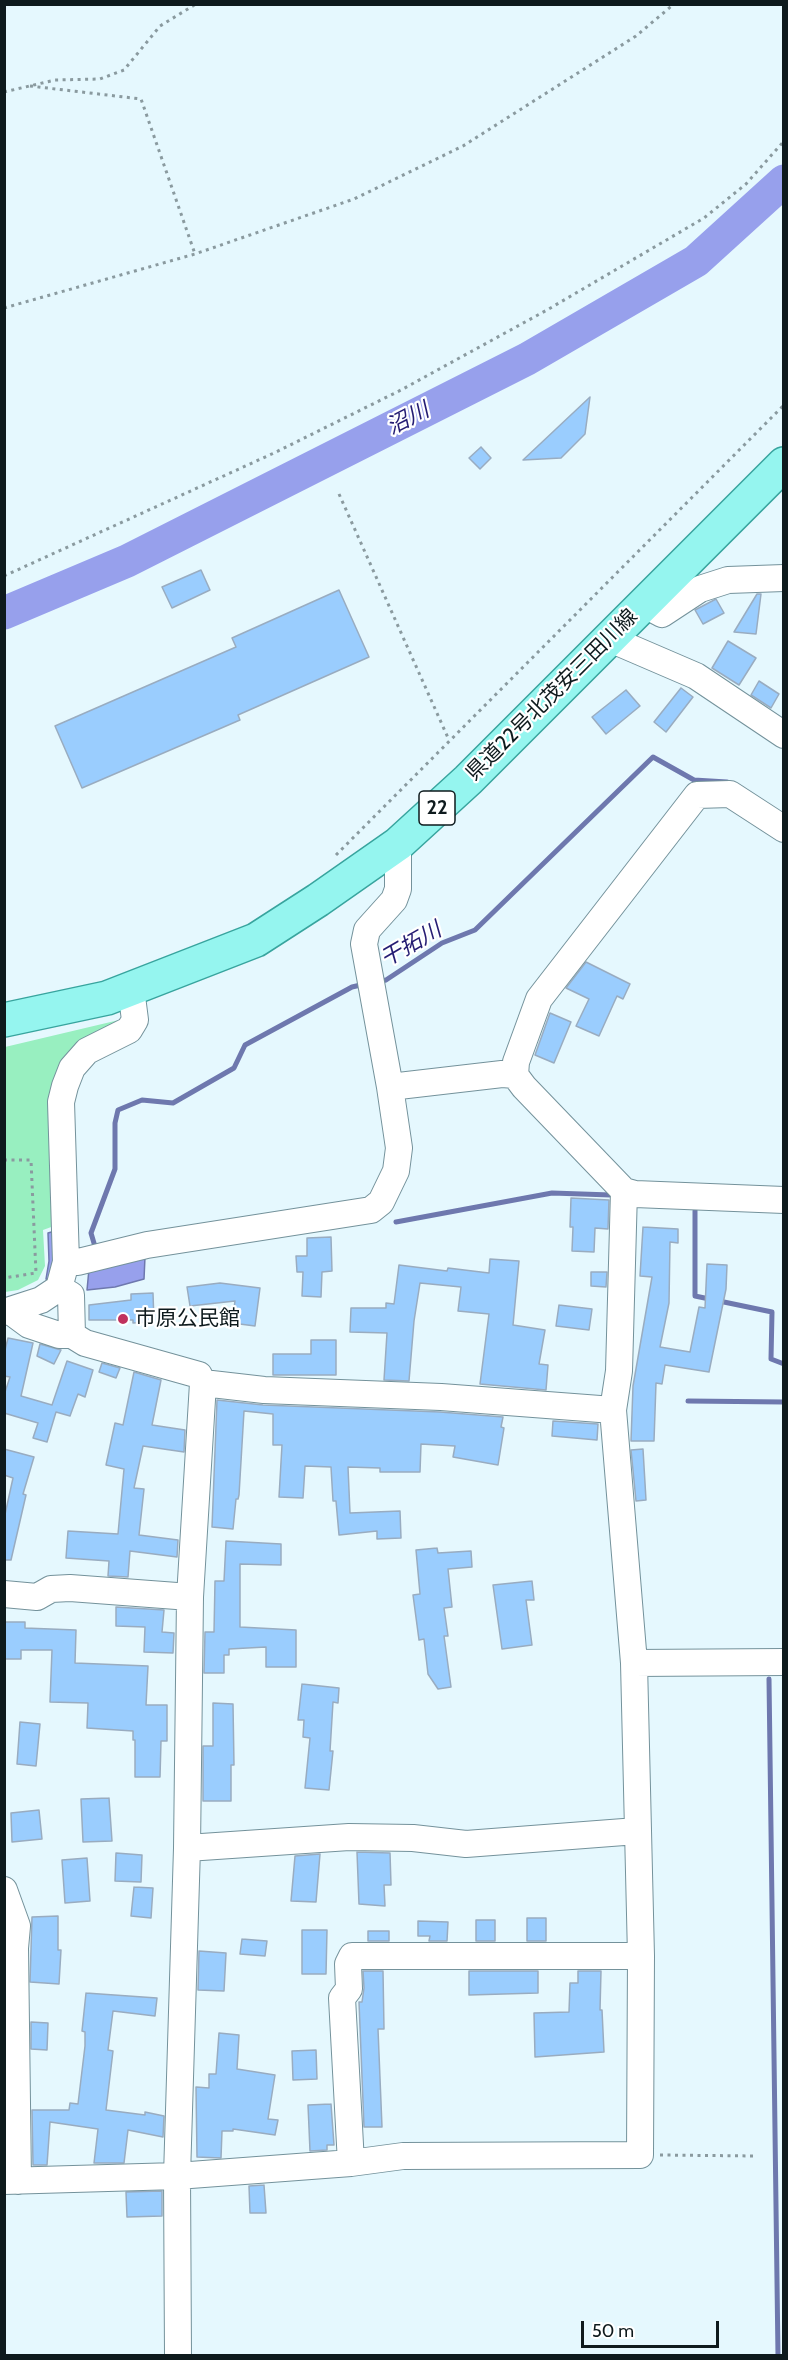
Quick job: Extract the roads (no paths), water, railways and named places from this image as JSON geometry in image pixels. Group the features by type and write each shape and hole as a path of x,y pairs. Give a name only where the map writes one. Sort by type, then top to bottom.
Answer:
{"main road":[{"name":"県道22号北茂安三田川線","path":"4,1020 107,998 256,940 398,844 468,780 783,464"}],"street":[{"path":"643,604 662,614 700,589 728,580 783,578"},
{"path":"610,639 696,676 783,735"},
{"path":"783,829 730,794 698,795 539,999 516,1062 515,1075 531,1095 624,1191 635,1194 783,1200"},
{"path":"66,1262 78,1262 147,1245 371,1210 381,1202 396,1171 399,1148 364,944 367,930 394,900 398,889 398,844"},
{"path":"7,1311 41,1300 59,1288 66,1262 61,1102 72,1068 87,1051 129,1030 135,1020 131,989"},
{"path":"390,1087 502,1074 515,1075"},
{"path":"4,1890 17,1926 11,2181 177,2176 351,2163 403,2156 640,2155 641,1956 634,1663 613,1410 620,1371 624,1191"},
{"path":"59,1288 71,1296 72,1335"},
{"path":"7,1311 29,1325 59,1335 72,1335 85,1343 199,1375 203,1383 190,1597 187,1848 177,2176 178,2355"},
{"path":"203,1383 264,1390 441,1397 613,1410"},
{"path":"4,1594 37,1597 51,1589 70,1588 190,1597"},
{"path":"634,1663 783,1662"},
{"path":"187,1848 349,1837 413,1838 466,1844 637,1831"},
{"path":"351,2163 342,1998 349,1989 348,1964 352,1956 641,1956"}],"water":[{"path":"55,1231 53,1281 46,1279 49,1261 48,1233"},
{"path":"145,1257 144,1279 115,1287 87,1290 89,1269"}],"waterway":[{"name":"沼川","path":"4,613 127,561 527,359 696,261 784,181"},
{"name":"干拓川","path":"377,982 386,980 442,943 475,930 653,757 694,780 727,782"},
{"name":"干拓川","path":"96,1250 91,1233 115,1169 115,1123 118,1110 142,1100 173,1103 234,1068 245,1045 352,987 365,984"},
{"path":"396,1222 552,1193 611,1195"},
{"path":"691,1207 695,1208 695,1296 772,1312 771,1359 784,1364"},
{"path":"688,1401 784,1402"},
{"path":"769,1679 778,2356"}],"place":[{"name":"市原公民館","path":"123,1319"}]}
